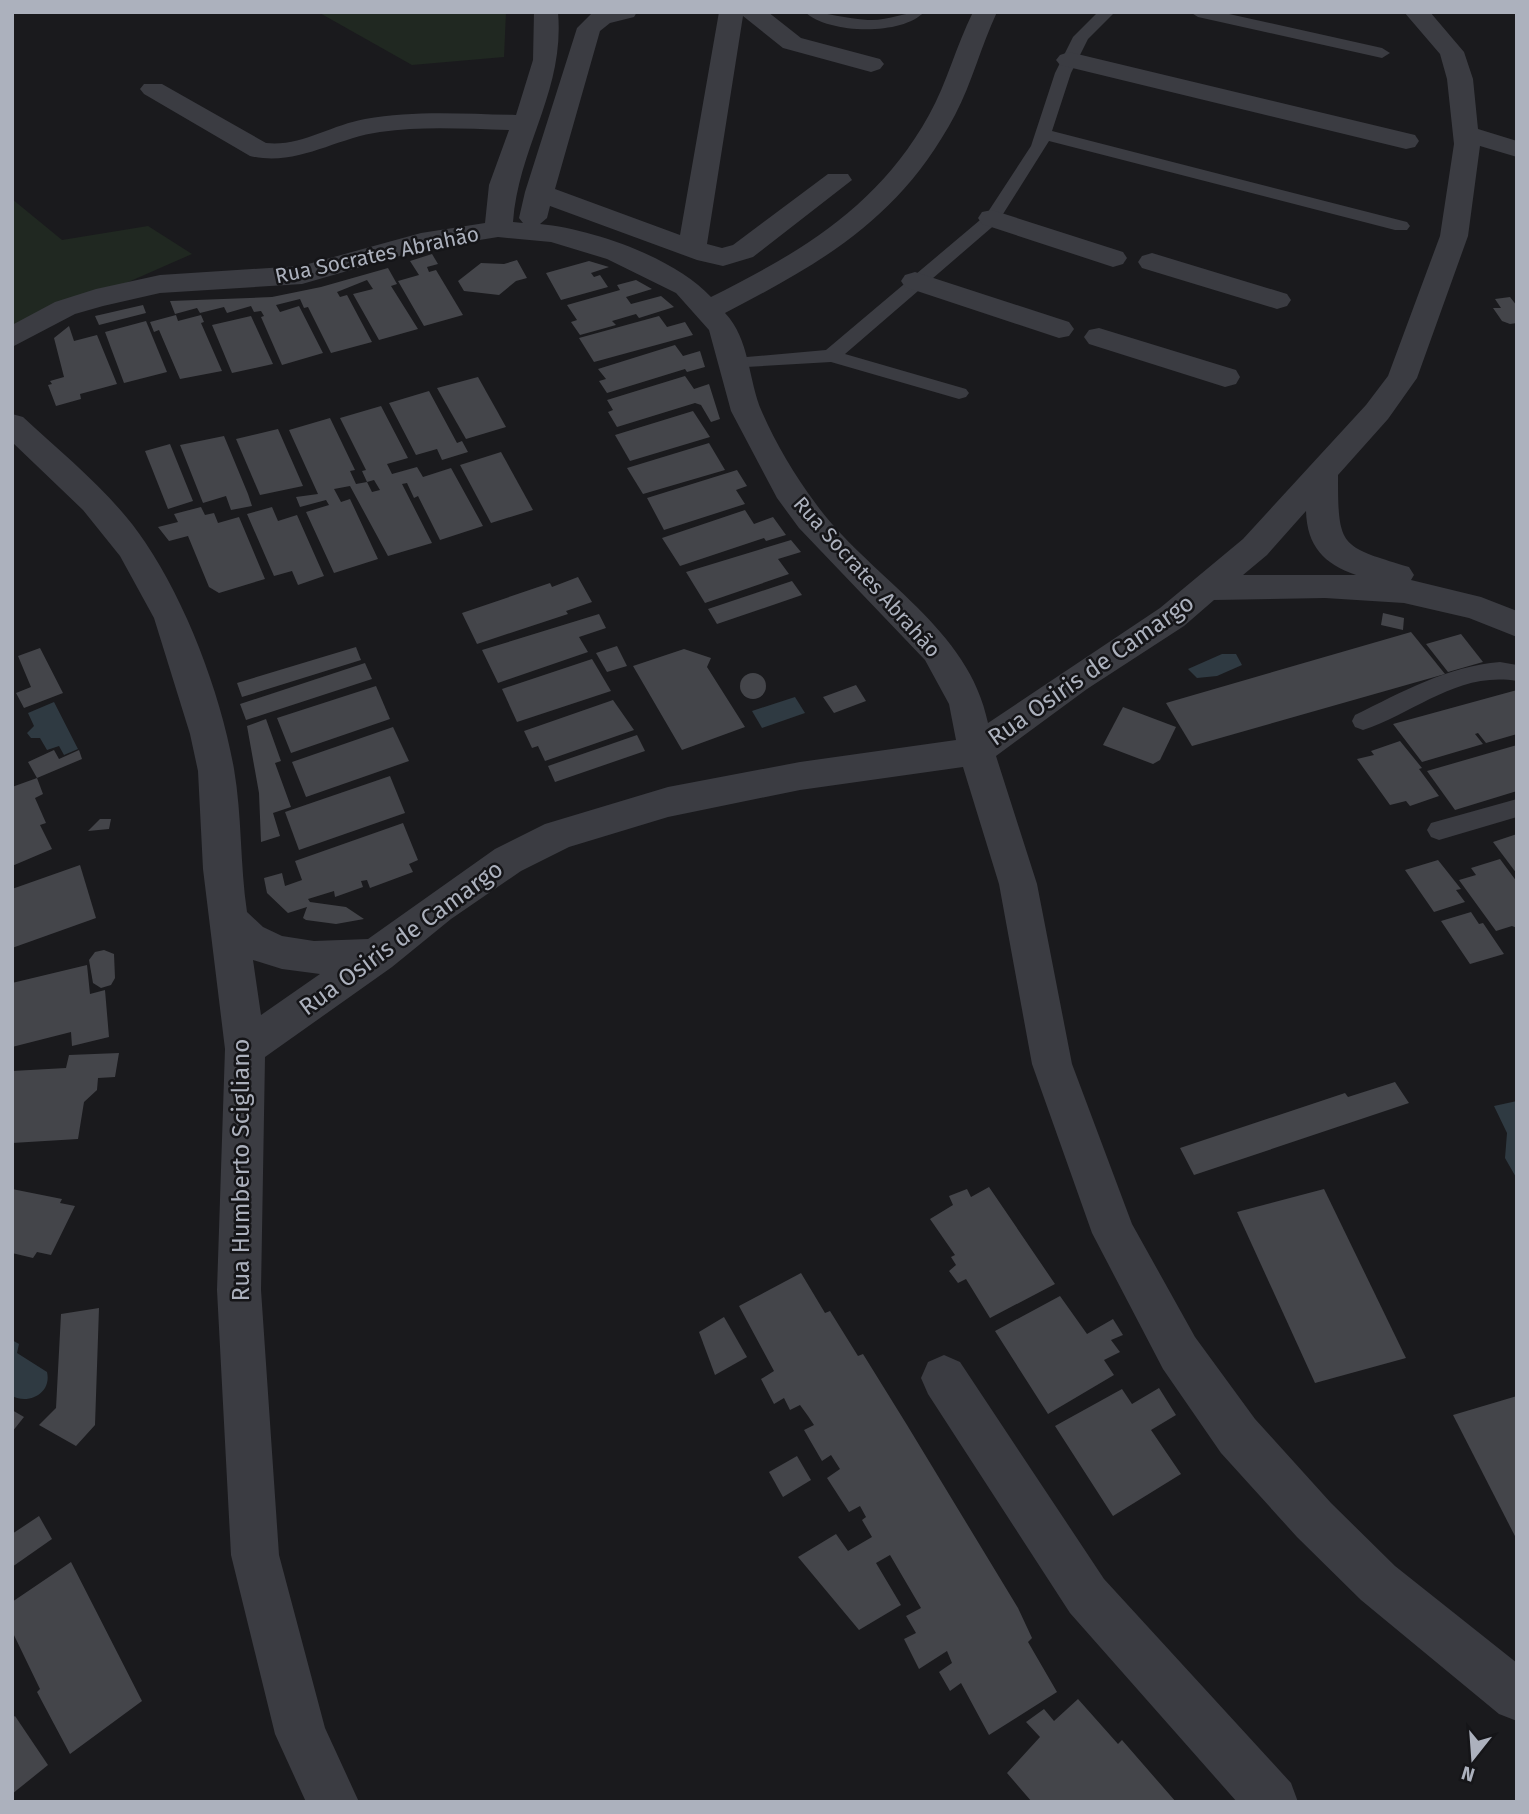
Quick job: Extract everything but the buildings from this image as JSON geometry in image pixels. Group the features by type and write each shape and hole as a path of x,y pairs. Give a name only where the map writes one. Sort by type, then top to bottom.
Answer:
{"street":[{"path":"498,229 502,188 528,123 547,62 546,12"},
{"path":"530,231 539,192 589,28 601,18 625,12"},
{"path":"692,248 731,12"},
{"path":"752,12 792,43 871,64"},
{"path":"708,310 773,278 838,237 866,211 917,155 941,118 985,12"},
{"name":"Rua Osiris de Camargo","path":"245,1049 378,955 437,908 508,860 558,835 668,802 800,776 976,751 1075,680 1172,617 1255,547 1377,412 1402,378 1454,236 1467,134 1460,79 1452,52 1416,12"},
{"path":"1069,60 1406,141"},
{"path":"153,89 259,150 277,154 300,150 360,127 456,122 528,123"},
{"path":"1467,134 1517,149"},
{"path":"539,192 715,257 743,251 838,180"},
{"path":"992,218 1112,258"},
{"name":"Rua Socrates Abrahão","path":"12,338 48,316 96,298 160,284 302,275 421,241 498,229 554,234 642,263 686,287 723,328 746,411 788,491 810,520 938,651 967,704 976,751 1018,884 1052,1064 1114,1233 1179,1353 1238,1436 1314,1520 1378,1583 1517,1696"},
{"path":"1152,262 1276,300"},
{"path":"915,281 1059,329"},
{"path":"1099,337 1225,377"},
{"name":"Rua Humberto Scigliano","path":"12,424 94,502 133,549 171,618 189,667 216,771 222,869 245,1049 239,1290 255,1555 301,1734 333,1802"},
{"path":"1322,472 1324,538 1329,548 1342,559 1440,585 1463,594 1504,619"},
{"path":"1207,588 1373,589 1411,592 1504,619"},
{"path":"228,918 251,941 274,951 339,958 378,955"},
{"path":"944,1378 1087,1596 1272,1802"}],"lane":[{"path":"813,12 867,24 886,24 916,12"},
{"path":"831,356 915,281 992,218 1026,168 1044,134 1069,60 1082,37 1107,12"},
{"path":"1198,12 1382,53"},
{"path":"1044,134 1401,226"},
{"path":"735,364 831,356 959,393"},
{"path":"1363,721 1468,674 1493,668 1517,673"},
{"path":"1439,830 1517,808"}],"shaded area":[{"path":"318,12 506,12 504,57 412,65"},
{"path":"12,199 62,240 148,226 192,254 12,333"},
{"path":"1222,654 1236,654 1242,665 1217,676 1197,678 1188,669"},
{"path":"795,697 805,713 762,728 752,711"},
{"path":"54,702 78,749 64,755 59,746 47,750 40,738 31,738 27,733 34,726 28,713"},
{"path":"1517,1101 1517,1179 1505,1158 1507,1133 1494,1106"},
{"path":"12,1340 19,1344 17,1353 47,1372 46,1386 32,1398 12,1396"}]}
